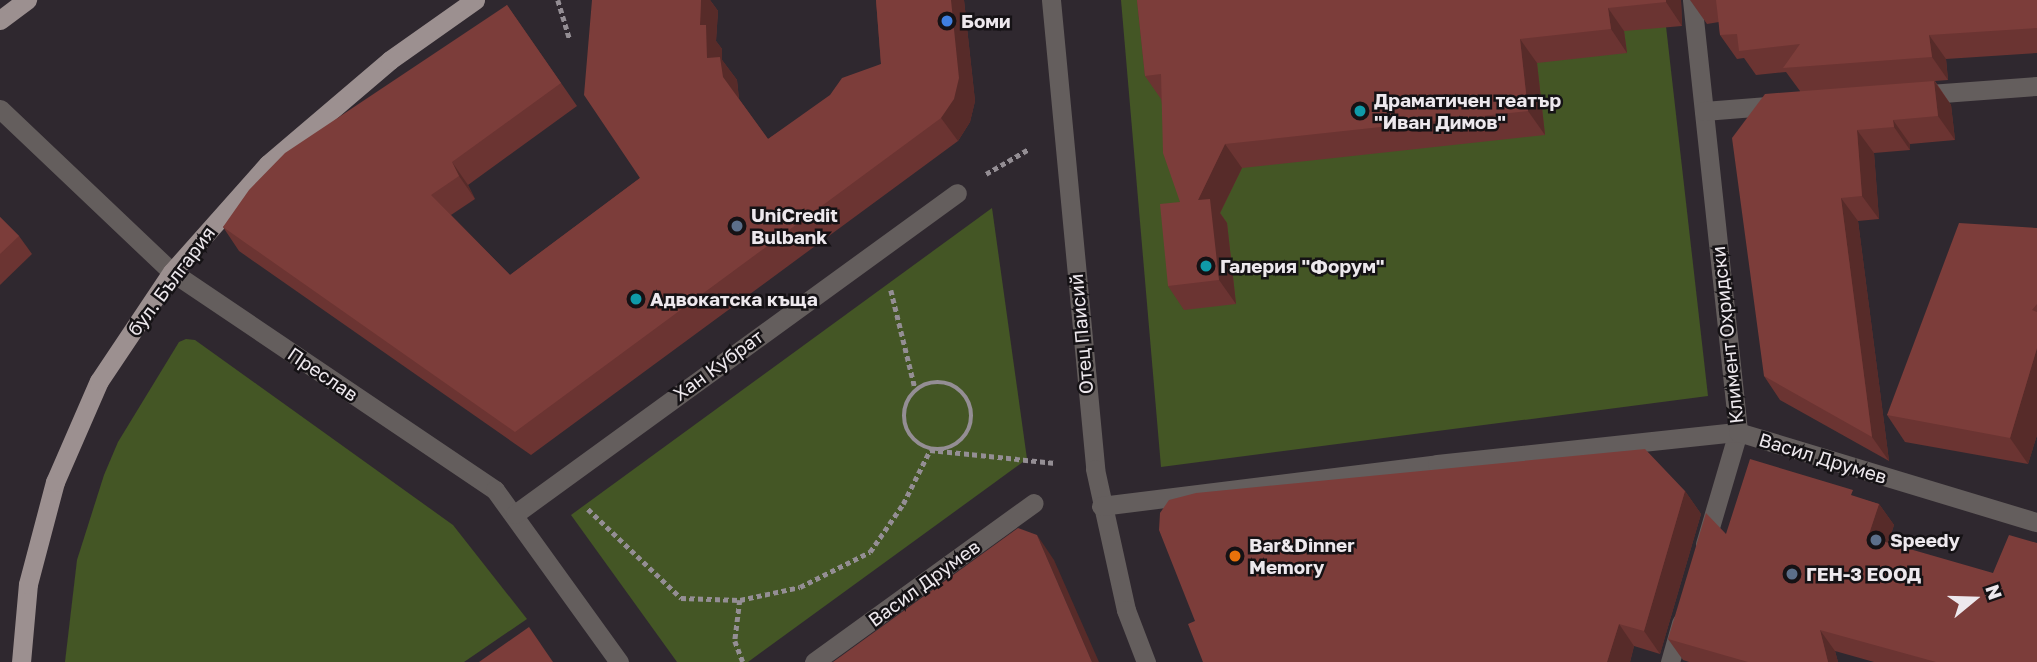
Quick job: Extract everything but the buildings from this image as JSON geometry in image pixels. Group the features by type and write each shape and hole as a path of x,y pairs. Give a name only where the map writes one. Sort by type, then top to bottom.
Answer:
{"main road":[{"path":"0,20 27,0"},
{"name":"бул. България","path":"21,662 28,584 55,482 99,381 172,272 268,164 390,60 475,0"}],"street":[{"name":"Отец Паисий","path":"1051,0 1101,506 1126,610 1146,662"},
{"name":"Климент Охридски","path":"1692,0 1738,432 1697,570"},
{"path":"1898,96 2037,86"},
{"path":"1704,111 1801,104"},
{"name":"Преслав","path":"0,109 172,272 495,490 515,514 619,662"},
{"name":"Хан Кубрат","path":"515,514 957,193"},
{"name":"Васил Друмев","path":"1101,506 1437,464 1738,432 2037,522"},
{"name":"Васил Друмев","path":"814,662 1034,503"},
{"path":"1670,662 1685,610"}],"path":[{"path":"558,0 570,40"},
{"path":"957,193 1063,129"},
{"path":"878,249 915,388"},
{"path":"930,450 951,449 970,433 973,410 965,393 942,379 915,388 902,412 909,438 930,450 1096,469"},
{"path":"562,478 584,505 681,597 740,600 800,587 870,552 903,504 930,450"},
{"path":"740,600 735,641 743,662"}],"green space":[{"path":"1121,0 1663,0 1708,396 1161,467"},
{"path":"992,208 1027,459 748,662 677,662 571,515"},
{"path":"186,339 195,340 453,525 527,619 464,662 65,662 77,560 104,475 118,442 179,342"}],"place":[{"name":"Боми","path":"947,21"},
{"name":"Драматичен театър \"Иван Димов\"","path":"1360,111"},
{"name":"UniCredit Bulbank","path":"737,226"},
{"name":"Галерия \"Форум\"","path":"1206,266"},
{"name":"Адвокатска къща","path":"636,299"},
{"name":"Speedy","path":"1876,540"},
{"name":"Bar&Dinner Memory","path":"1235,556"},
{"name":"ГЕН-3 ЕООД","path":"1792,574"}]}
